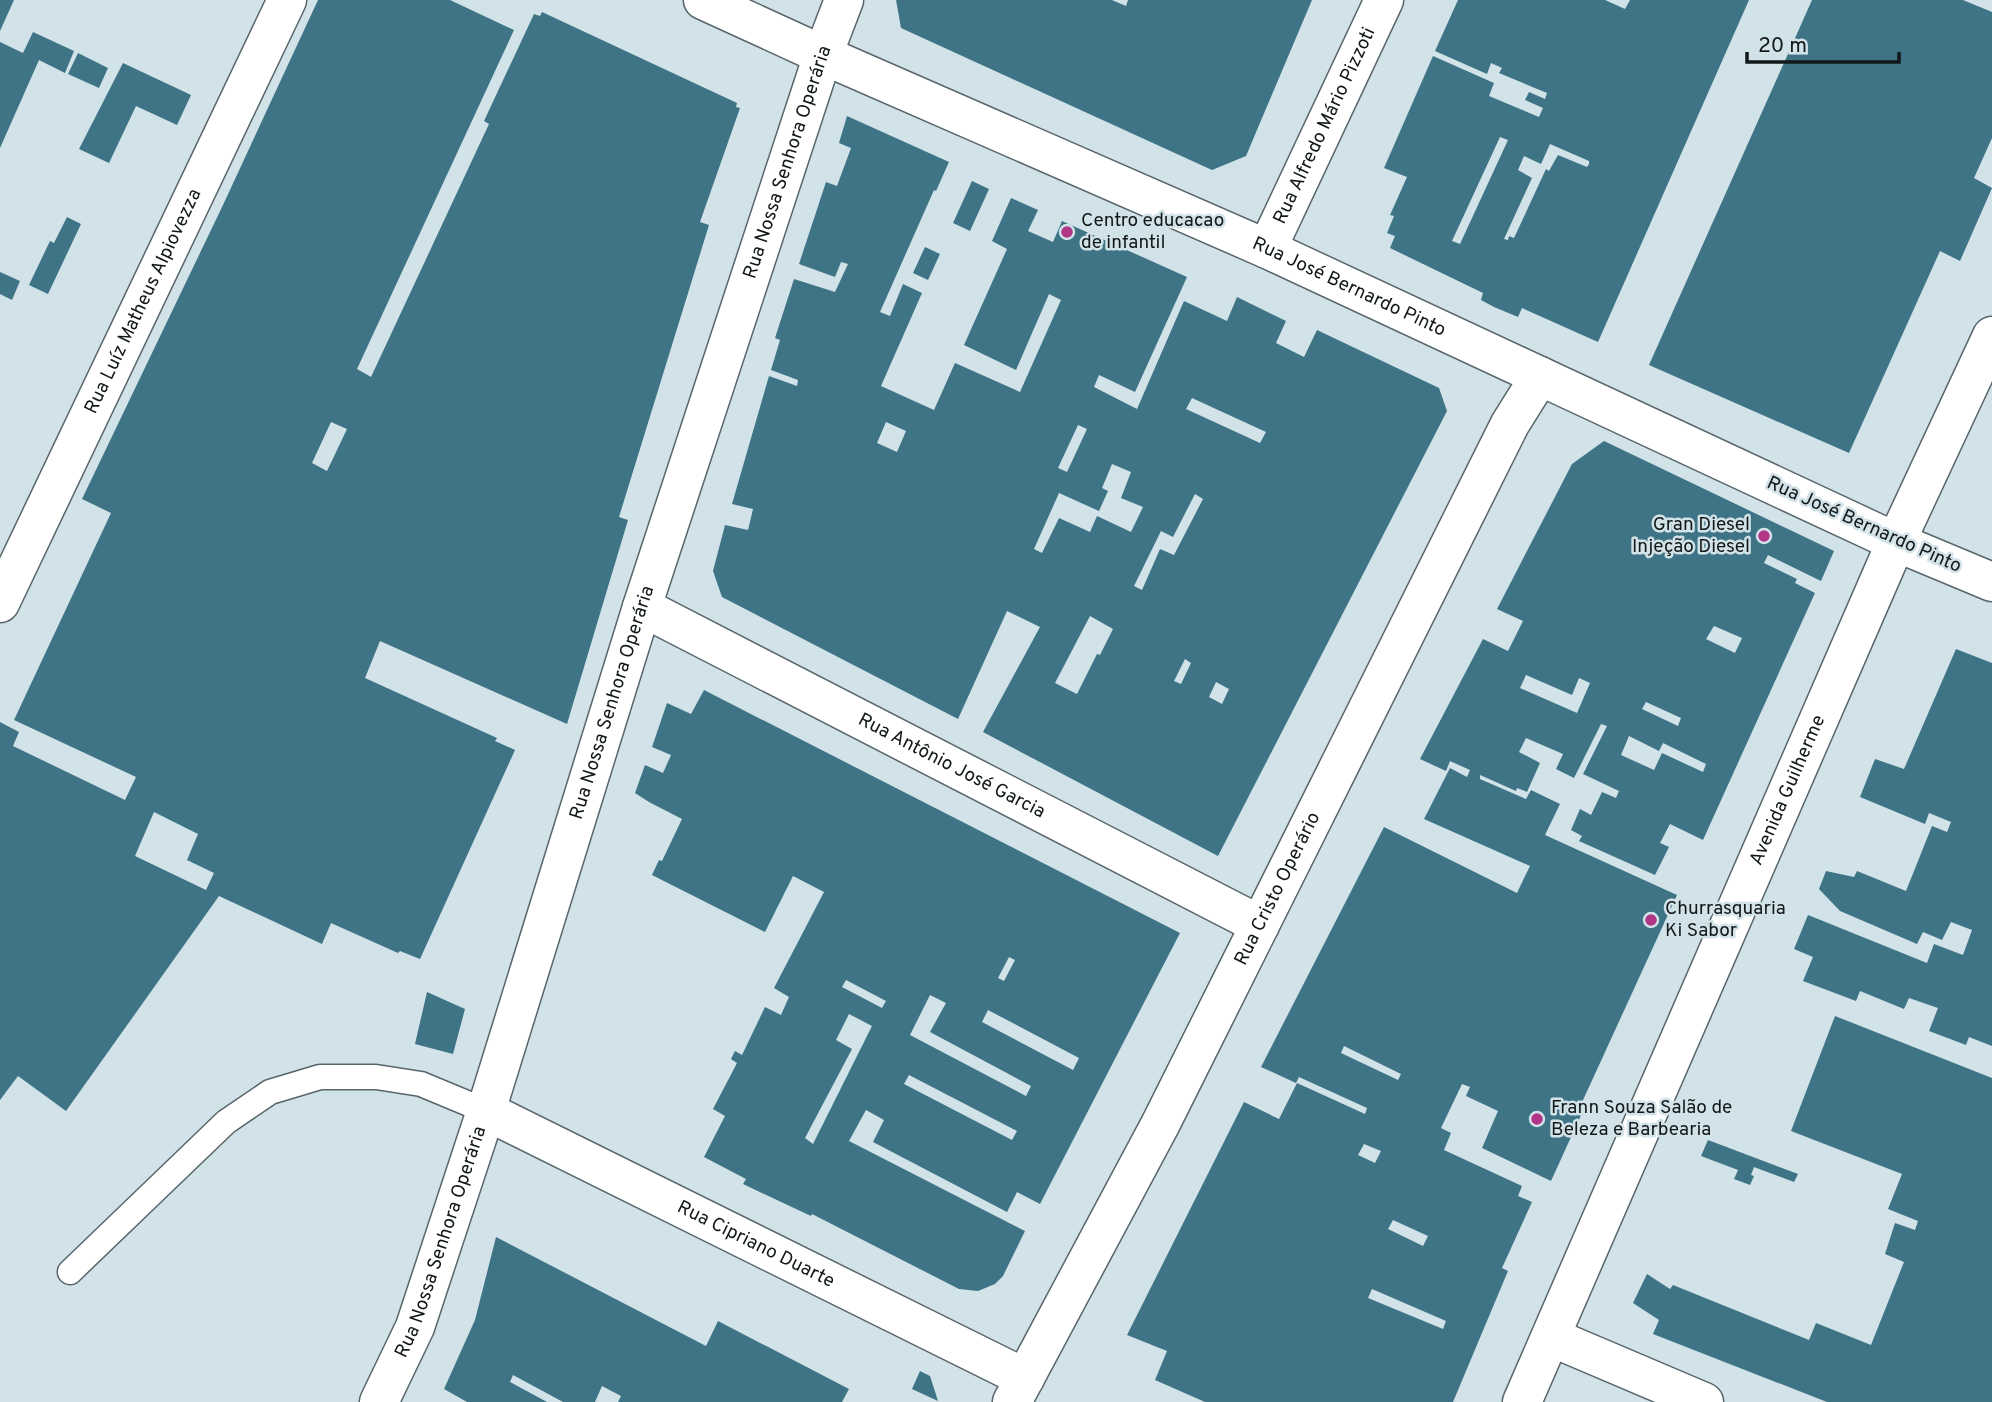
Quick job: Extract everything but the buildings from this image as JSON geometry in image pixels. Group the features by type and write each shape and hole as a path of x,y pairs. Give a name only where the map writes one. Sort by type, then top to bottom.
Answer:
{"street":[{"name":"Rua Luíz Matheus Alpiovezza","path":"0,603 287,0"},
{"name":"Rua José Bernardo Pinto","path":"703,0 1267,249 1896,542 1992,582"},
{"name":"Rua Nossa Senhora Operária","path":"379,1402 415,1326 486,1111 642,607 823,55 844,0"},
{"name":"Rua Alfredo Mário Pizzoti","path":"1267,249 1384,0"},
{"name":"Avenida Guilherme","path":"1522,1402 1896,542 1992,336"},
{"name":"Rua Cristo Operário","path":"1019,1390 1161,1123 1510,424 1540,376"},
{"name":"Rua Antônio José Garcia","path":"642,607 1260,925"},
{"name":"Rua Cipriano Duarte","path":"486,1111 1019,1390"},
{"path":"1551,1337 1704,1402"}],"lane":[{"path":"70,1272 226,1122 270,1092 320,1077 376,1077 421,1084 486,1111"}],"place":[{"name":"Centro educacao de infantil","path":"1067,232"},
{"name":"Gran Diesel Injeção Diesel","path":"1764,536"},
{"name":"Churrasquaria Ki Sabor","path":"1651,920"},
{"name":"Frann Souza Salão de Beleza e Barbearia","path":"1537,1119"}]}
